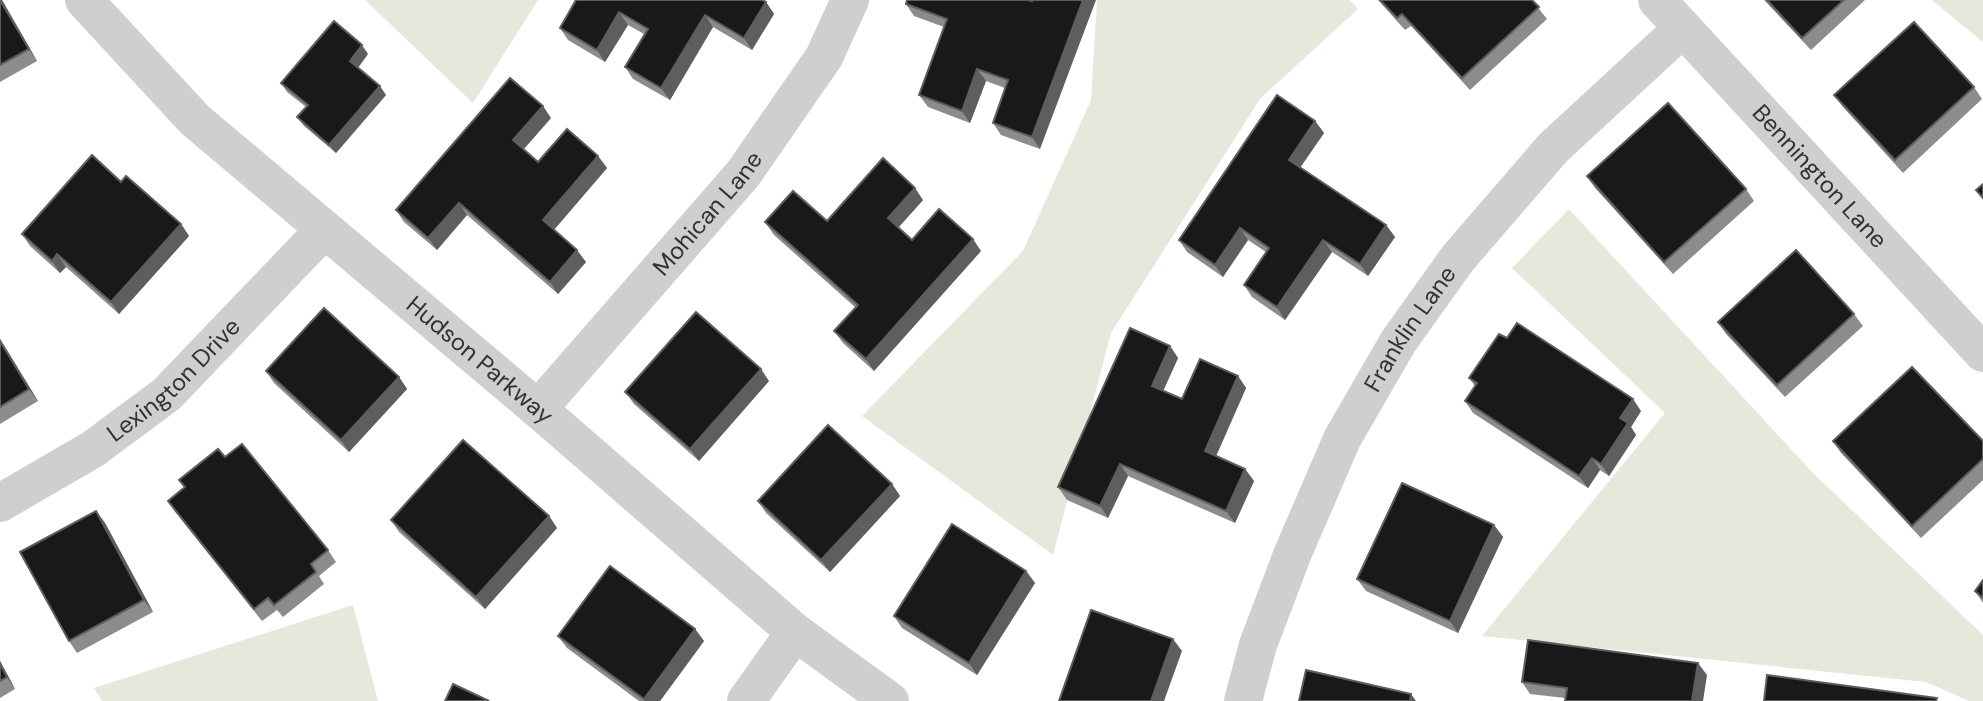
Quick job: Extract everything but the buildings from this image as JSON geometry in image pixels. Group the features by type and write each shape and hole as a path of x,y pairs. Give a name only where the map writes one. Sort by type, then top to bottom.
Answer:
{"street":[{"name":"Hudson Parkway","path":"83,0 195,120 538,409 794,632 890,701"},
{"name":"Mohican Lane","path":"538,409 743,174 824,57 850,0"},
{"name":"Bennington Lane","path":"1657,0 1983,353"},
{"name":"Franklin Lane","path":"1243,701 1258,645 1292,555 1337,450 1398,342 1458,258 1553,148 1683,28"},
{"name":"Lexington Drive","path":"0,503 93,449 167,394 324,230"},
{"path":"746,701 794,632"}],"shaded area":[{"path":"365,0 538,0 473,103"},
{"path":"1097,0 1350,0 1358,9 1260,99 1111,333 1053,555 862,416 1023,251 1091,100"},
{"path":"1932,0 1983,0 1983,42"},
{"path":"1569,209 1813,473 1983,635 1983,701 1969,701 1926,682 1482,636 1665,413 1512,268"},
{"path":"353,605 378,701 102,701 94,688"}]}
